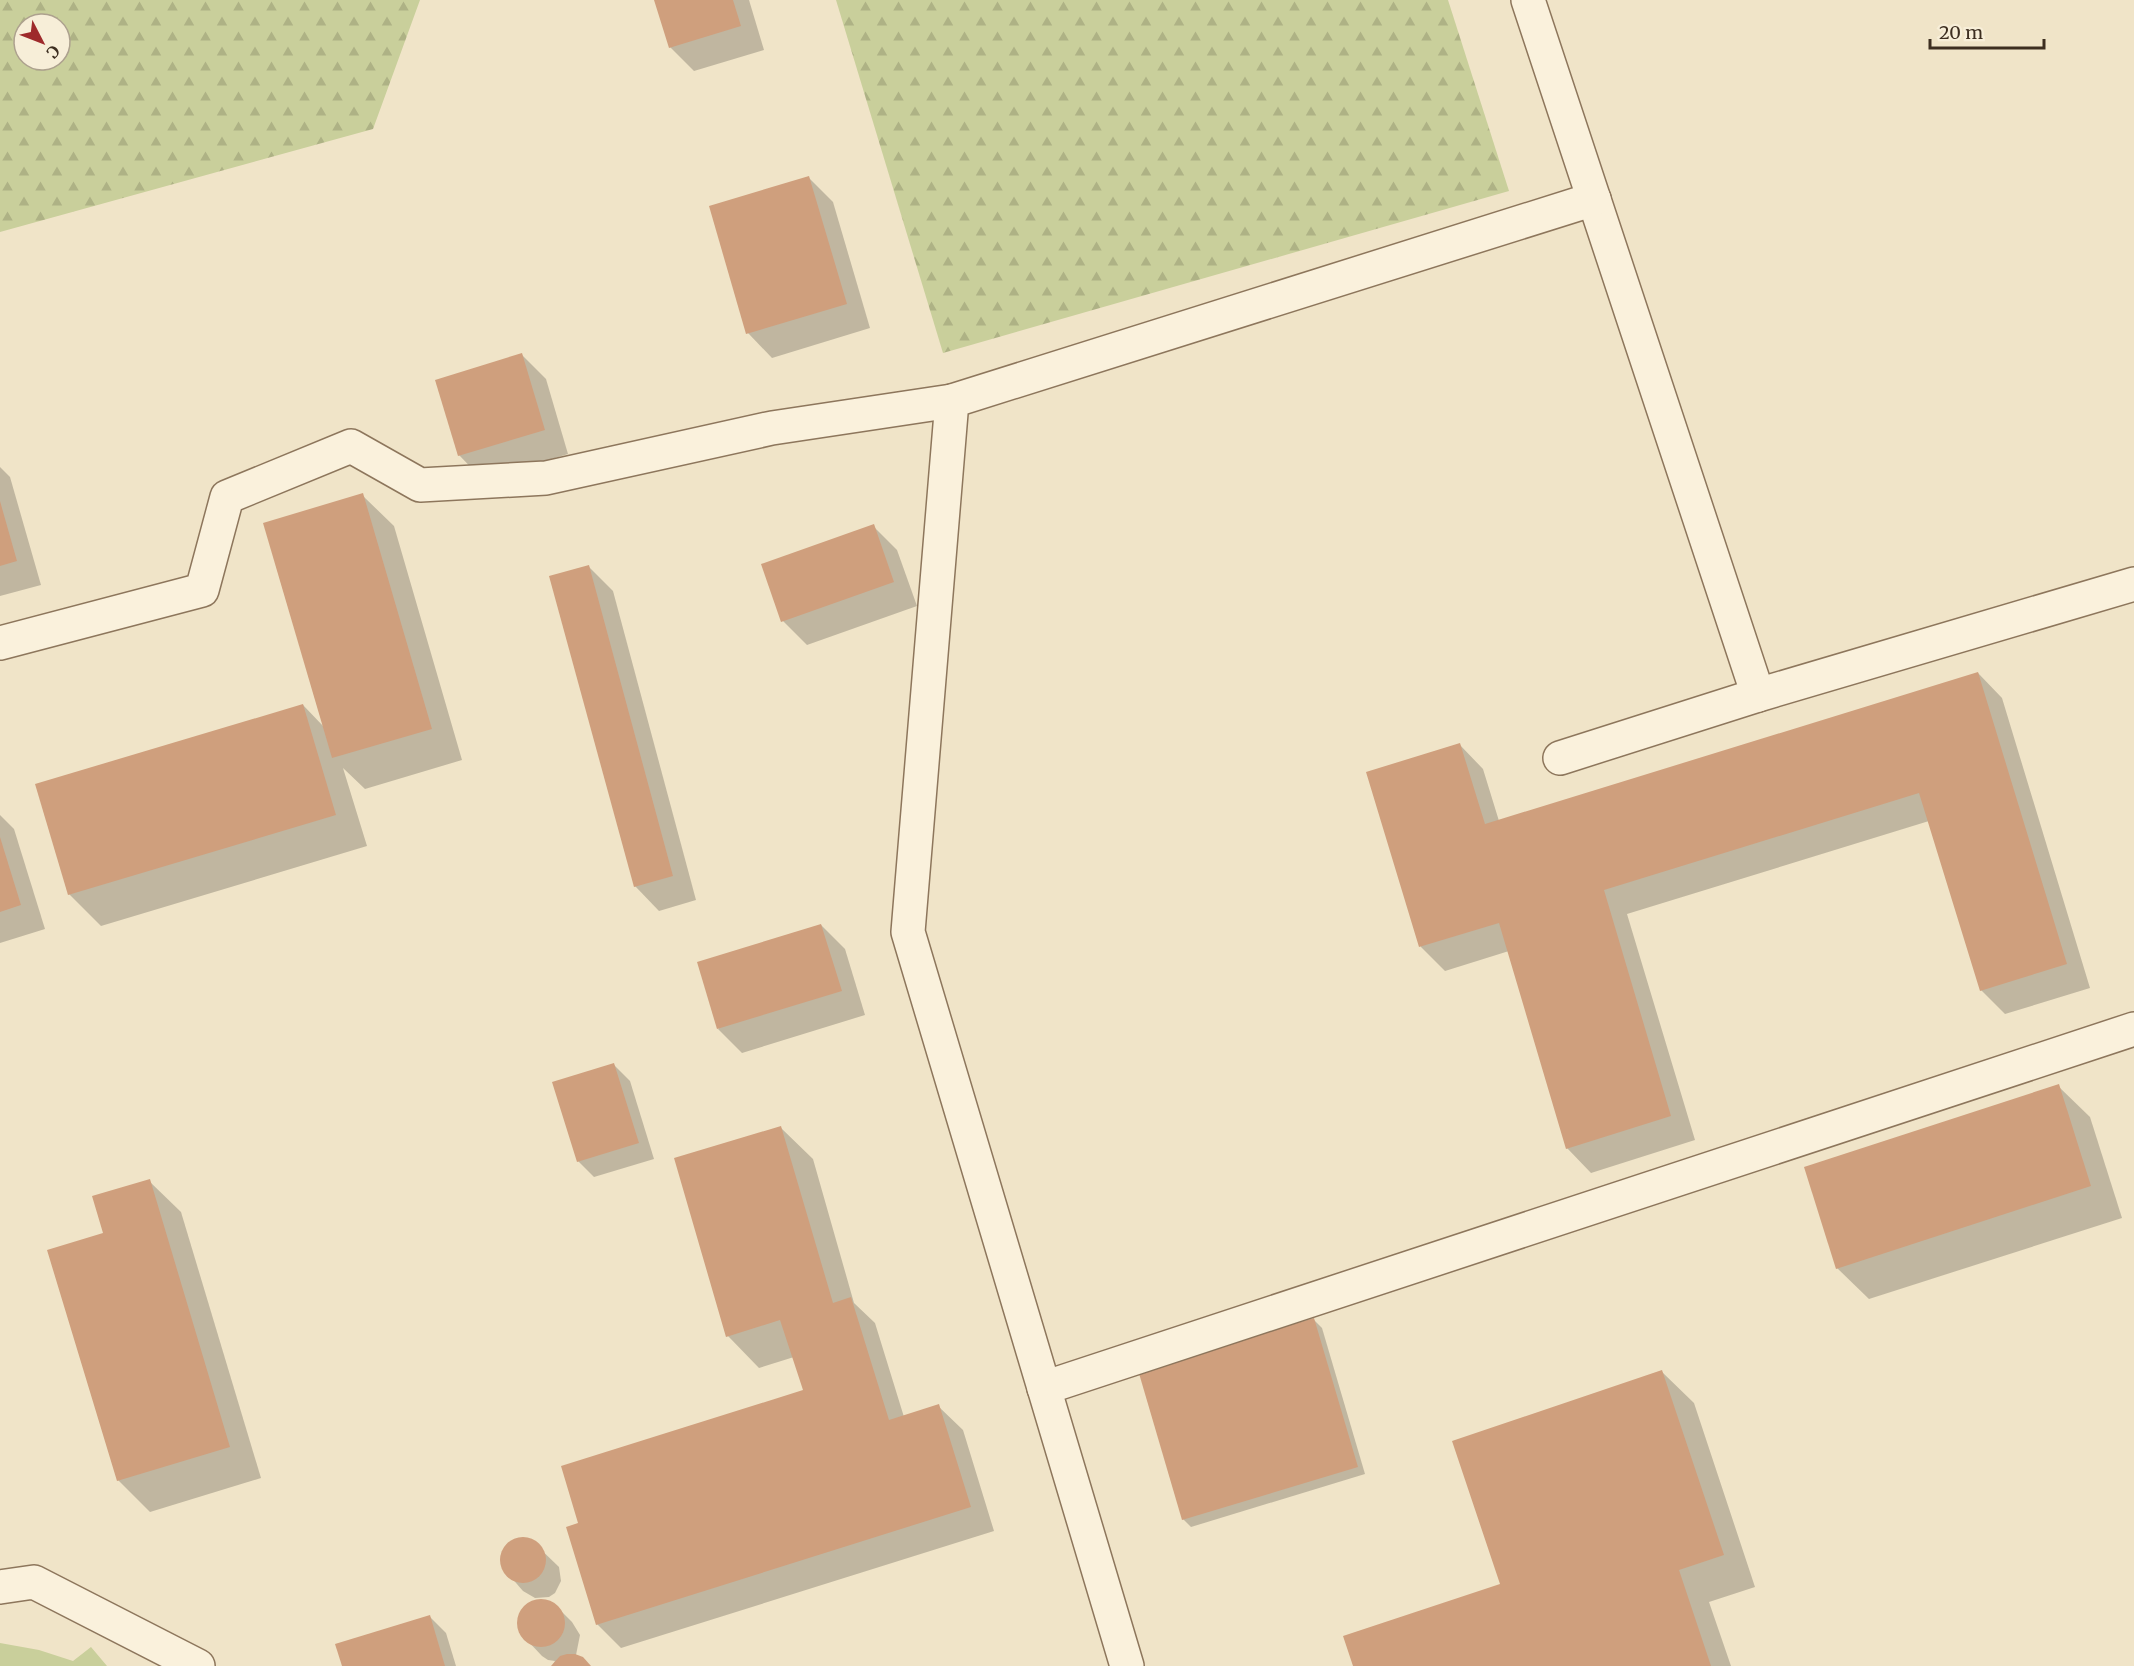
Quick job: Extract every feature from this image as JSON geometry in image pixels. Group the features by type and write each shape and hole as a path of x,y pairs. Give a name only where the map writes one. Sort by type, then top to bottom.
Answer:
{"lane":[{"path":"1528,0 1758,695"},
{"path":"0,643 202,590 227,497 351,446 420,485 546,478 772,428 952,401 1594,200"},
{"path":"952,401 908,932 1127,1666"},
{"path":"1560,758 1758,695 2134,584"},
{"path":"1044,1388 2134,1029"},
{"path":"0,1587 34,1582 198,1666"}],"green space":[{"path":"0,0 420,0 373,129 0,232"},
{"path":"836,0 1448,0 1509,191 943,353"},
{"path":"0,1643 39,1650 73,1661 91,1647 107,1666 0,1666"}],"building":[{"path":"654,0 733,0 741,26 669,48"},
{"path":"809,176 847,304 746,334 709,206"},
{"path":"522,353 545,430 458,456 435,380"},
{"path":"363,493 432,729 332,758 263,523"},
{"path":"0,501 17,561 0,566"},
{"path":"874,524 894,582 781,622 761,564"},
{"path":"589,565 673,876 634,887 549,576"},
{"path":"1978,672 2067,964 1980,991 1919,793 1604,890 1671,1116 1566,1149 1499,923 1419,947 1366,772 1460,743 1485,824"},
{"path":"303,704 336,815 68,895 35,784"},
{"path":"0,837 21,905 0,912"},
{"path":"821,924 842,991 717,1029 697,962"},
{"path":"614,1063 639,1143 577,1162 552,1082"},
{"path":"2059,1084 2091,1186 1836,1269 1804,1167"},
{"path":"781,1126 833,1303 851,1297 889,1420 939,1404 971,1507 596,1625 566,1527 578,1523 561,1466 803,1390 780,1320 726,1337 674,1158"},
{"path":"150,1179 230,1447 117,1481 47,1250 103,1233 92,1196"},
{"path":"1314,1318 1358,1467 1182,1520 1138,1370"},
{"path":"1662,1370 1724,1555 1679,1570 1711,1666 1353,1666 1343,1636 1500,1584 1452,1441"},
{"path":"523,1537 539,1544 546,1560 539,1576 523,1583 507,1576 500,1560 507,1544"},
{"path":"541,1599 558,1606 565,1623 558,1640 541,1647 524,1640 517,1623 524,1606"},
{"path":"430,1615 445,1666 342,1666 335,1644"},
{"path":"567,1654 583,1657 591,1666 551,1666 560,1656"}]}
